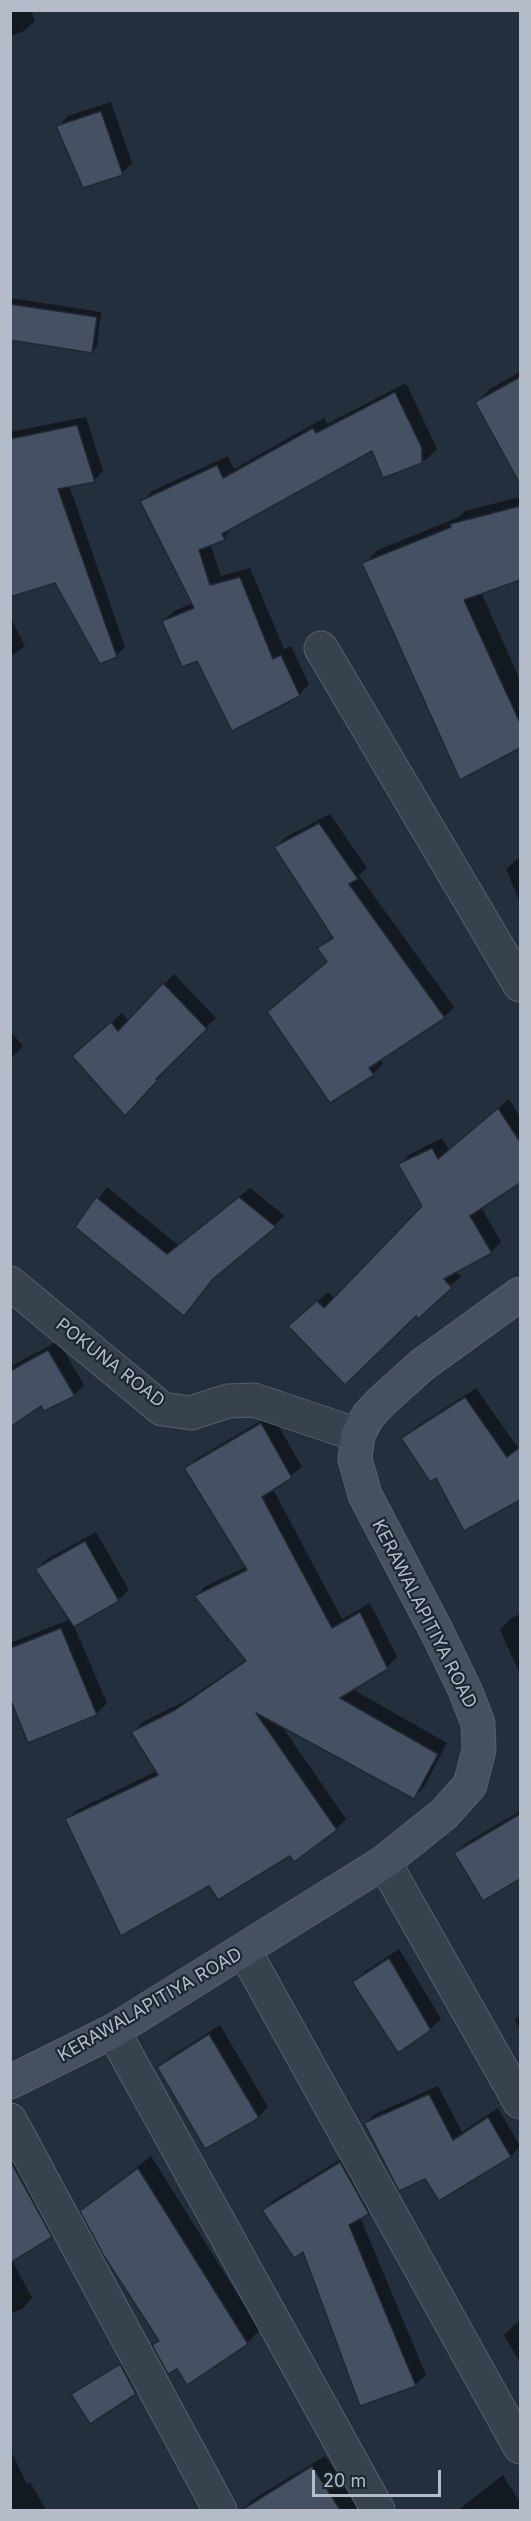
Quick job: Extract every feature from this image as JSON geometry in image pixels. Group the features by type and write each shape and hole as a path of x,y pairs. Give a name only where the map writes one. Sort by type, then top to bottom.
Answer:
{"street":[{"path":"321,648 520,985"},
{"name":"POKUNA ROAD","path":"10,1283 162,1408 191,1413 228,1401 254,1400 358,1436"},
{"name":"KERAWALAPITIYA ROAD","path":"10,2082 113,2031 384,1862 444,1814 470,1785 479,1749 478,1723 437,1632 365,1495 355,1459 358,1436 368,1416 401,1383 520,1294"},
{"path":"384,1862 520,2102"},
{"path":"244,1950 520,2447"},
{"path":"113,2031 378,2511"},
{"path":"10,2120 220,2511"}],"building":[{"path":"101,111 123,175 83,188 56,126"},
{"path":"10,304 97,317 92,353 10,340"},
{"path":"520,377 520,484 475,402"},
{"path":"395,392 422,448 422,463 383,478 372,451 222,534 225,540 199,550 210,585 240,577 273,659 281,655 300,696 232,731 197,661 182,667 162,621 194,608 140,501 217,465 223,478 313,428 316,433"},
{"path":"77,425 95,482 58,489 117,657 100,664 55,583 10,597 10,439"},
{"path":"520,506 520,580 464,600 520,723 520,748 460,780 362,563 451,527 450,524"},
{"path":"319,823 358,879 349,884 445,1018 369,1068 374,1075 330,1103 267,1012 327,962 317,948 333,938 274,847"},
{"path":"163,983 207,1029 156,1079 157,1081 125,1116 72,1056 111,1022 118,1031"},
{"path":"498,1108 520,1142 520,1183 470,1216 492,1253 444,1279 452,1288 418,1319 416,1316 345,1385 288,1326 317,1301 324,1308 422,1206 398,1164 432,1148 438,1159"},
{"path":"96,1197 167,1254 239,1197 276,1227 213,1279 184,1316 75,1227"},
{"path":"48,1350 75,1396 44,1411 41,1406 10,1427 10,1371"},
{"path":"465,1397 507,1457 520,1447 520,1500 464,1531 436,1478 430,1482 401,1438"},
{"path":"261,1423 292,1478 262,1497 332,1628 360,1612 388,1669 340,1698 438,1754 414,1799 256,1713 337,1830 294,1862 290,1856 218,1900 209,1886 121,1936 65,1819 158,1775 131,1732 175,1710 246,1661 194,1596 247,1570 184,1468"},
{"path":"85,1541 119,1601 74,1627 35,1569"},
{"path":"61,1628 97,1715 28,1743 10,1698 10,1648"},
{"path":"520,1814 520,1879 483,1901 454,1853"},
{"path":"389,1958 431,2030 398,2053 352,1982"},
{"path":"209,2034 259,2118 205,2149 157,2067"},
{"path":"429,2094 453,2140 488,2117 511,2157 439,2201 425,2179 399,2191 364,2123"},
{"path":"10,2160 52,2237 10,2263"},
{"path":"340,2162 369,2214 349,2225 416,2386 360,2406 303,2252 294,2258 262,2210"},
{"path":"138,2168 248,2344 187,2385 177,2369 168,2374 152,2345 159,2341 104,2256 80,2211"},
{"path":"120,2364 136,2394 90,2424 71,2394"},
{"path":"312,2466 341,2511 240,2511"}]}
